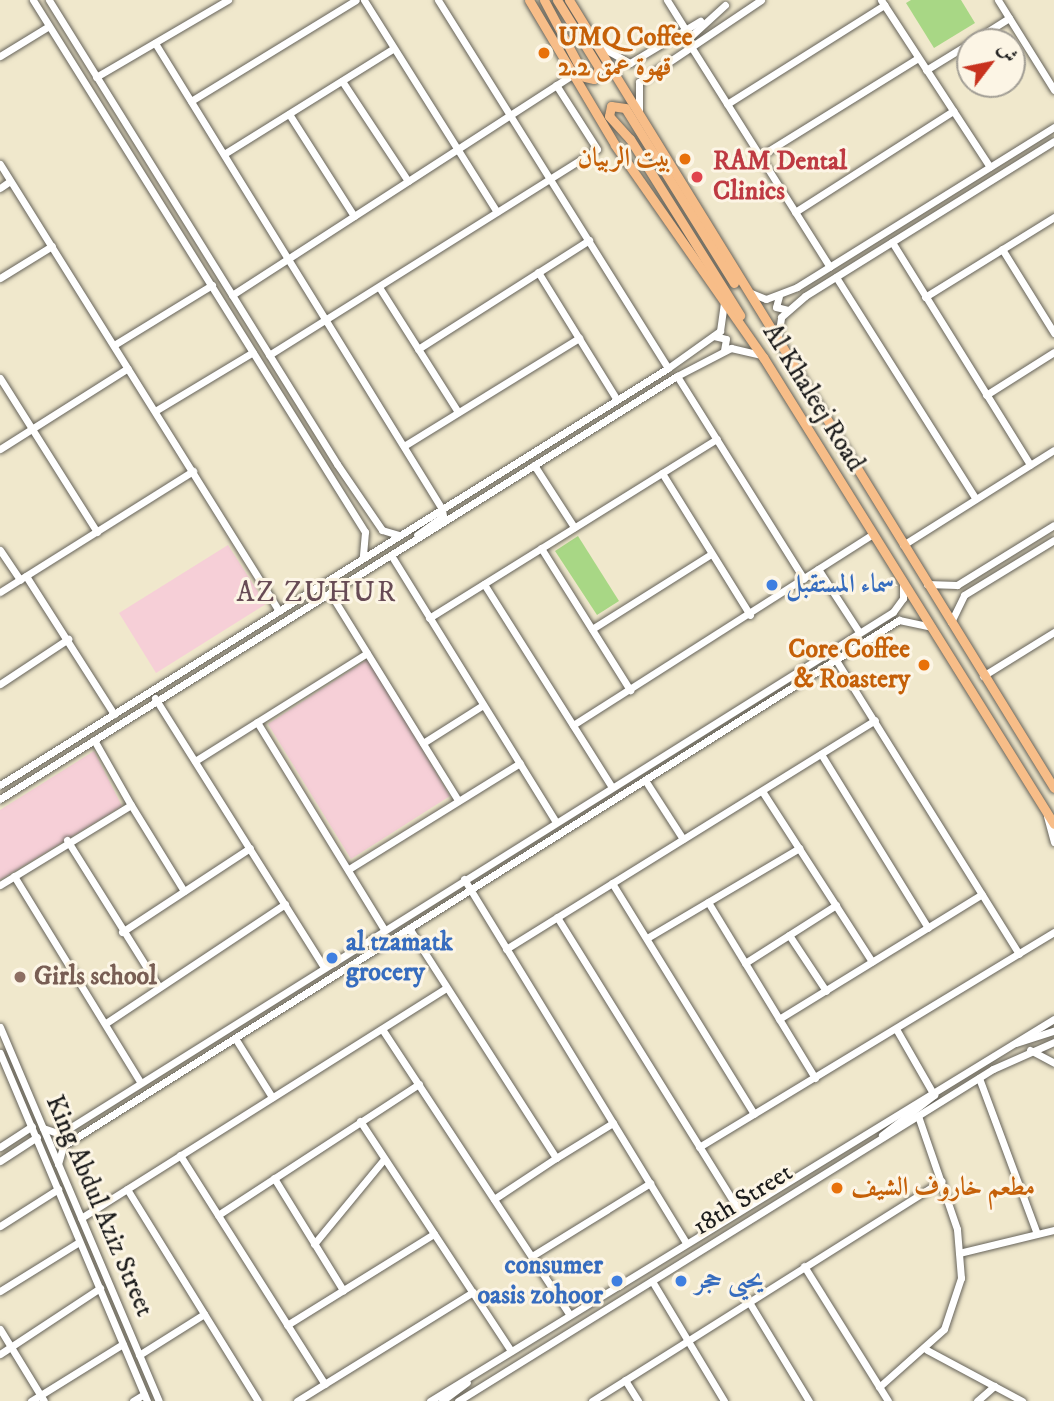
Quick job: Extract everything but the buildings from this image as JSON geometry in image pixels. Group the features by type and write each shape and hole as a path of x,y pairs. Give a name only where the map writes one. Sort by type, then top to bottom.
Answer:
{"main road":[{"name":"Al Khaleej Road","path":"529,0 572,75 763,357 1054,824"},
{"path":"544,0 584,77 594,79 600,68 558,0"},
{"name":"Al Khaleej Road","path":"569,0 755,309 1054,788"},
{"path":"751,339 698,244 609,117 611,106 625,108 755,309"}],"street":[{"path":"33,0 365,532 373,535 377,524"},
{"path":"49,0 377,524 390,535 402,534"},
{"path":"191,101 356,0"},
{"path":"364,0 497,212"},
{"path":"438,0 668,368"},
{"path":"595,42 616,61 630,63 733,0"},
{"path":"640,114 639,82 690,45 761,0"},
{"path":"998,0 1054,90"},
{"path":"96,77 225,1"},
{"path":"671,1 686,30"},
{"path":"727,104 882,2 990,167"},
{"path":"725,5 690,37 690,45 830,267"},
{"path":"993,28 1009,18"},
{"path":"0,56 49,26"},
{"path":"155,43 442,509 443,516 410,543"},
{"path":"224,154 393,48"},
{"path":"926,70 956,51"},
{"path":"760,156 918,58"},
{"path":"232,295 456,147 572,75"},
{"path":"342,81 408,181"},
{"path":"269,355 597,149 556,85"},
{"path":"795,212 953,111"},
{"path":"289,114 354,216"},
{"path":"740,284 761,299 783,294 1054,127"},
{"path":"782,351 778,321 792,307 1054,141"},
{"path":"0,164 279,611"},
{"path":"0,188 10,181"},
{"path":"925,297 1054,217"},
{"path":"418,349 589,240"},
{"path":"892,242 1030,465"},
{"path":"0,278 51,246"},
{"path":"1002,249 1054,333"},
{"path":"538,272 617,400"},
{"path":"836,277 976,499"},
{"path":"114,345 212,285"},
{"path":"379,287 458,412"},
{"path":"0,785 668,368 714,336 725,322 721,294"},
{"path":"783,294 776,307 792,307"},
{"path":"714,336 726,339 723,351"},
{"path":"404,446 579,338"},
{"path":"0,799 677,376 723,351 744,347 763,357"},
{"path":"155,411 253,352"},
{"path":"986,395 1054,352"},
{"path":"0,449 128,368"},
{"path":"677,376 804,579"},
{"path":"0,378 97,532"},
{"path":"429,618 716,439"},
{"path":"903,545 1054,450"},
{"path":"534,465 574,527"},
{"path":"0,592 193,471"},
{"path":"662,473 750,614"},
{"path":"927,584 957,586 1054,525"},
{"path":"361,560 365,532"},
{"path":"573,726 873,534"},
{"path":"951,622 964,595 1054,540"},
{"path":"541,548 630,690"},
{"path":"0,550 68,639 114,714"},
{"path":"592,629 711,554"},
{"path":"391,555 556,822"},
{"path":"818,569 859,632"},
{"path":"43,1128 60,1134 323,966 872,624 902,604 902,581"},
{"path":"484,584 612,787"},
{"path":"330,593 458,800"},
{"path":"58,1164 63,1146 872,637 906,618 931,627"},
{"path":"872,624 872,637"},
{"path":"983,676 1054,632"},
{"path":"0,684 68,639"},
{"path":"195,761 367,653"},
{"path":"836,660 1019,954"},
{"path":"151,691 323,966"},
{"path":"423,743 483,705"},
{"path":"506,949 875,720"},
{"path":"257,722 384,929"},
{"path":"94,740 184,891"},
{"path":"821,754 928,928"},
{"path":"349,869 520,763"},
{"path":"645,780 683,839"},
{"path":"762,791 872,962"},
{"path":"0,885 67,840 131,805"},
{"path":"1045,808 1054,842"},
{"path":"67,840 122,932 159,987"},
{"path":"122,932 250,848"},
{"path":"648,938 799,848"},
{"path":"14,876 140,1082"},
{"path":"464,879 685,1241"},
{"path":"612,883 754,1114"},
{"path":"779,1019 982,894"},
{"path":"708,902 815,1078"},
{"path":"106,1023 285,904"},
{"path":"745,963 836,905"},
{"path":"557,917 738,1209"},
{"path":"409,928 555,1158"},
{"path":"699,1147 1054,932"},
{"path":"789,935 826,991"},
{"path":"81,1218 446,988"},
{"path":"430,1401 685,1241 1054,1017"},
{"name":"King Abdul Aziz Street","path":"0,1027 159,1401"},
{"path":"382,1028 569,1314"},
{"path":"896,1029 934,1090"},
{"path":"1002,1048 1054,1031"},
{"path":"235,1038 272,1097"},
{"name":"18th Street","path":"458,1401 979,1078 1033,1048 1054,1042"},
{"path":"1033,1048 1054,1049"},
{"path":"1033,1048 1054,1063"},
{"name":"King Abdul Aziz Street","path":"0,1053 146,1397"},
{"path":"979,1078 1037,1234"},
{"path":"218,1215 419,1084"},
{"path":"872,1144 928,1102 934,1090"},
{"path":"879,1387 927,1350 954,1311 959,1253 941,1181 918,1116"},
{"path":"360,1121 511,1351"},
{"path":"494,1199 613,1123"},
{"path":"0,1147 32,1126"},
{"path":"0,1161 37,1138"},
{"path":"180,1155 325,1384"},
{"path":"314,1244 384,1159"},
{"path":"274,1178 343,1290"},
{"path":"592,1401 941,1181"},
{"path":"532,1256 650,1183"},
{"path":"0,1226 58,1189"},
{"path":"127,1189 258,1401"},
{"path":"959,1253 1054,1230"},
{"path":"288,1325 434,1234"},
{"path":"0,1291 79,1242"},
{"path":"804,1266 888,1401"},
{"path":"652,1282 724,1401"},
{"path":"0,1354 100,1288"},
{"path":"297,1401 473,1292"},
{"path":"748,1302 809,1401"},
{"path":"139,1355 205,1314"},
{"path":"0,1329 42,1398"},
{"path":"31,1401 42,1398 123,1344"},
{"path":"927,1350 1022,1401"},
{"path":"442,1401 487,1366"},
{"path":"625,1380 638,1401"},
{"path":"977,1401 994,1386"},
{"path":"133,1401 146,1397"}],"shaded area":[{"path":"228,545 266,604 156,673 119,613"},
{"path":"368,659 450,796 351,859 268,724"},
{"path":"94,751 122,806 0,880 0,810"}],"green space":[{"path":"911,0 961,0 975,23 967,28 956,28 956,35 934,48 906,3"},
{"path":"578,536 619,601 597,615 555,551"}],"place":[{"name":"UMQ Coffee 2.2 قهوة عمق","path":"544,53"},
{"name":"بيت الربيان","path":"685,159"},
{"name":"RAM Dental Clinics","path":"697,177"},
{"name":"سماء المستقبل","path":"772,585"},
{"name":"Core Coffee & Roastery","path":"924,665"},
{"name":"al tzamatk grocery","path":"332,958"},
{"name":"Girls school","path":"20,977"},
{"name":"مطعم خاروف الشيف","path":"837,1188"},
{"name":"consumer oasis zohoor","path":"617,1281"},
{"name":"يحيى حجر","path":"681,1281"}],"district":[{"name":"AZ ZUHUR","path":"317,593"}]}
